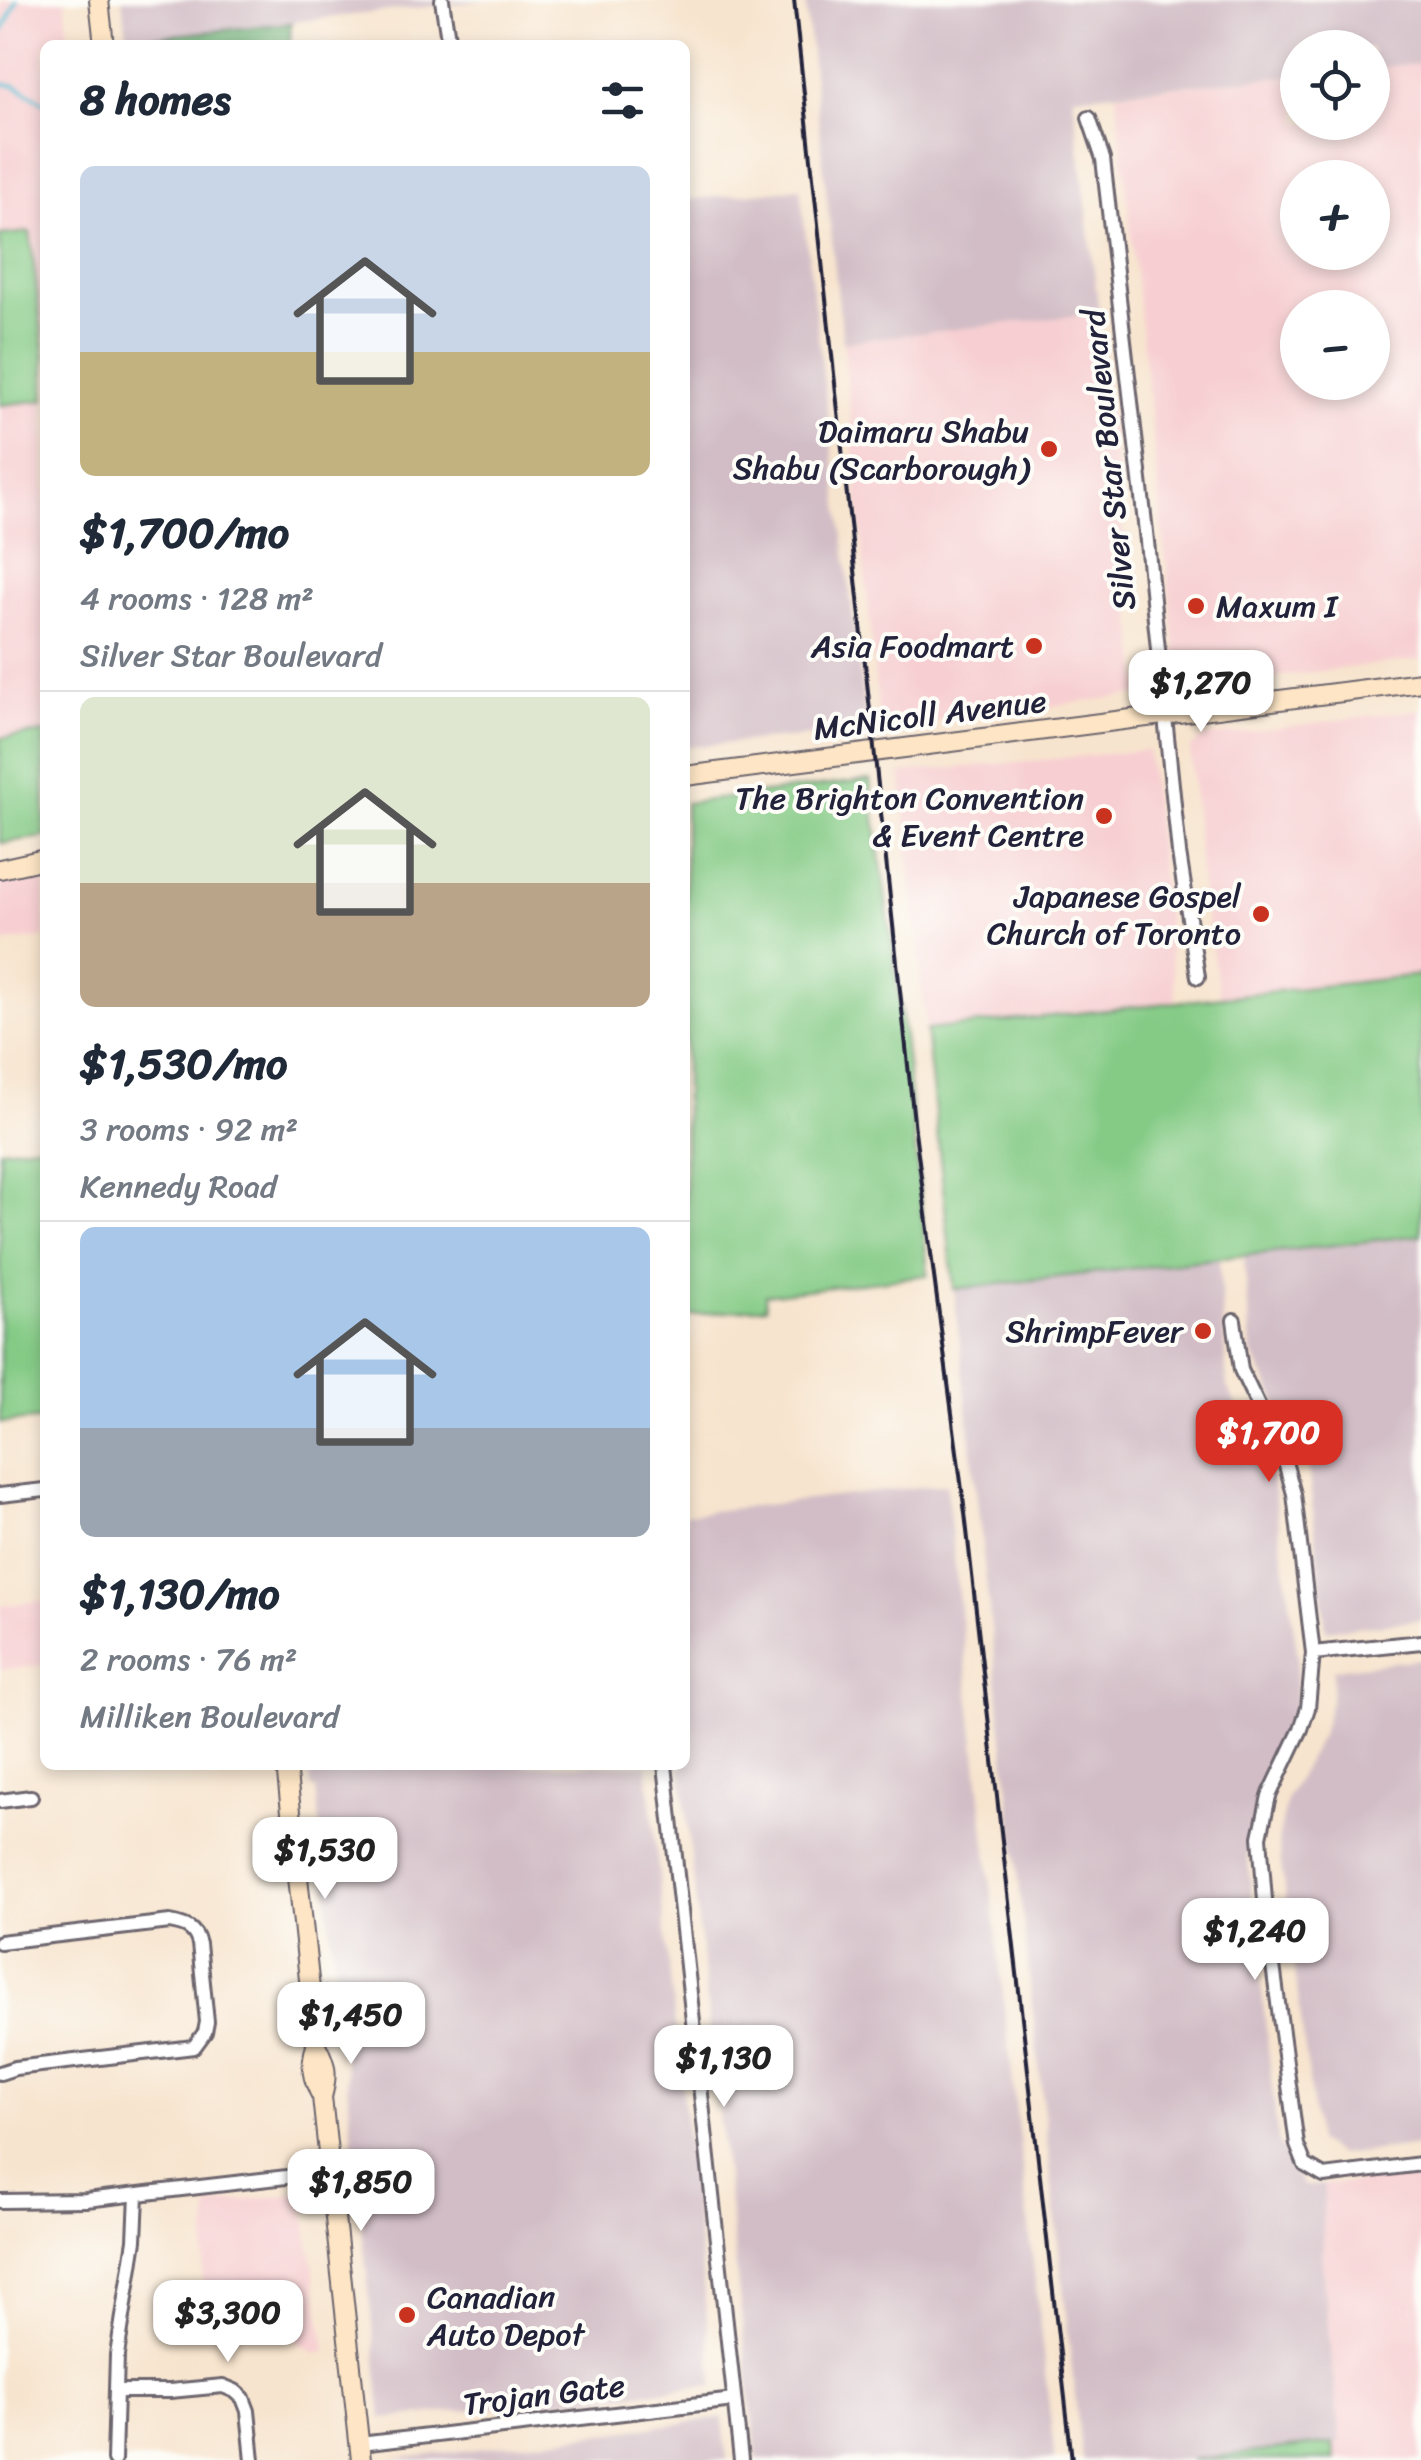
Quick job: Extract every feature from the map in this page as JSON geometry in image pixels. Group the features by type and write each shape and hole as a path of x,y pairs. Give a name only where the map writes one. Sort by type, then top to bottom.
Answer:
{"main road":[{"path":"100,0 104,40"},
{"name":"McNicoll Avenue","path":"690,775 1421,682"},
{"path":"0,869 40,860"},
{"path":"287,1770 316,2045 310,2064 322,2097 360,2452"}],"street":[{"path":"442,0 448,40"},
{"name":"Silver Star Boulevard","path":"1089,118 1102,159 1179,853 1198,977"},
{"path":"1234,1320 1241,1370 1285,1462 1294,1494 1312,1654 1308,1708 1269,1796 1260,1836 1266,1914 1297,2145 1305,2166 1324,2176 1421,2164"},
{"path":"0,1495 40,1491"},
{"path":"1312,1654 1421,1642"},
{"path":"666,1770 741,2460"},
{"path":"0,1801 30,1796"},
{"path":"0,1942 170,1922 183,1924 196,1933 200,1944 206,2022 205,2032 194,2047 0,2073"},
{"path":"0,2201 137,2195 330,2172"},
{"path":"114,2460 119,2333 135,2240 137,2195"},
{"path":"116,2391 224,2386 235,2391 243,2398 248,2412 252,2460"},
{"name":"Trojan Gate","path":"360,2452 734,2400"}],"shaded area":[{"path":"3,0 65,0 69,40 40,40 40,734 0,738"},
{"path":"122,0 489,0 128,40"},
{"path":"805,0 1421,0 1421,63 1390,66 1390,30 1280,30 1280,77 1073,96 1099,313 843,342"},
{"path":"1421,63 1421,659 1183,688 1179,683 1116,93 1280,77 1280,140 1390,140 1390,66"},
{"path":"800,188 867,731 690,747 690,199"},
{"path":"1099,313 1141,694 880,729 843,342"},
{"path":"1421,709 1421,975 1220,997 1202,893 1190,749 1201,738"},
{"path":"1148,750 1176,1002 926,1030 901,773"},
{"path":"40,877 40,938 0,943 0,883"},
{"path":"1421,1235 1421,1620 1326,1630 1308,1465 1251,1350 1244,1256"},
{"path":"1219,1258 1227,1387 1271,1471 1298,1657 1294,1716 1270,1773 1247,1850 1278,2142 1303,2186 1324,2185 1322,2267 1340,2442 1191,2460 1082,2460 954,1289"},
{"path":"946,1484 1055,2460 757,2460 682,1770 690,1770 690,1513"},
{"path":"40,1601 40,1666 0,1670 0,1606"},
{"path":"1421,1659 1421,2145 1339,2155 1317,2142 1278,1842 1287,1798 1322,1733 1331,1701 1333,1669"},
{"path":"309,1770 648,1770 714,2385 382,2419 316,1789 312,1789"},
{"path":"1421,2176 1421,2460 1335,2460 1333,2443 1340,2442 1322,2266 1324,2185"},
{"path":"302,2193 326,2351 317,2354 273,2324 200,2306 209,2205"},
{"path":"723,2418 727,2460 389,2460"}],"green space":[{"path":"291,23 290,40 128,40"},
{"path":"30,232 40,314 40,401 0,405 0,235"},
{"path":"40,734 40,838 0,843 0,738"},
{"path":"870,780 904,1035 928,1275 765,1295 766,1307 690,1315 690,802"},
{"path":"1421,975 1421,1235 954,1289 926,1030"},
{"path":"40,1145 40,1419 0,1423 0,1149"},
{"path":"1333,2443 1335,2460 1191,2460"}],"waterway":[{"path":"0,37 17,0"},
{"path":"0,83 17,86 40,100"}],"railway":[{"path":"794,0 915,1131 965,1513 1072,2460"}],"place":[{"name":"Daimaru Shabu Shabu (Scarborough)","path":"1049,449"},
{"name":"Maxum I","path":"1196,606"},
{"name":"Asia Foodmart","path":"1034,646"},
{"name":"The Brighton Convention & Event Centre","path":"1104,816"},
{"name":"Japanese Gospel Church of Toronto","path":"1261,914"},
{"name":"ShrimpFever","path":"1203,1331"},
{"name":"Canadian Auto Depot","path":"407,2315"}]}
